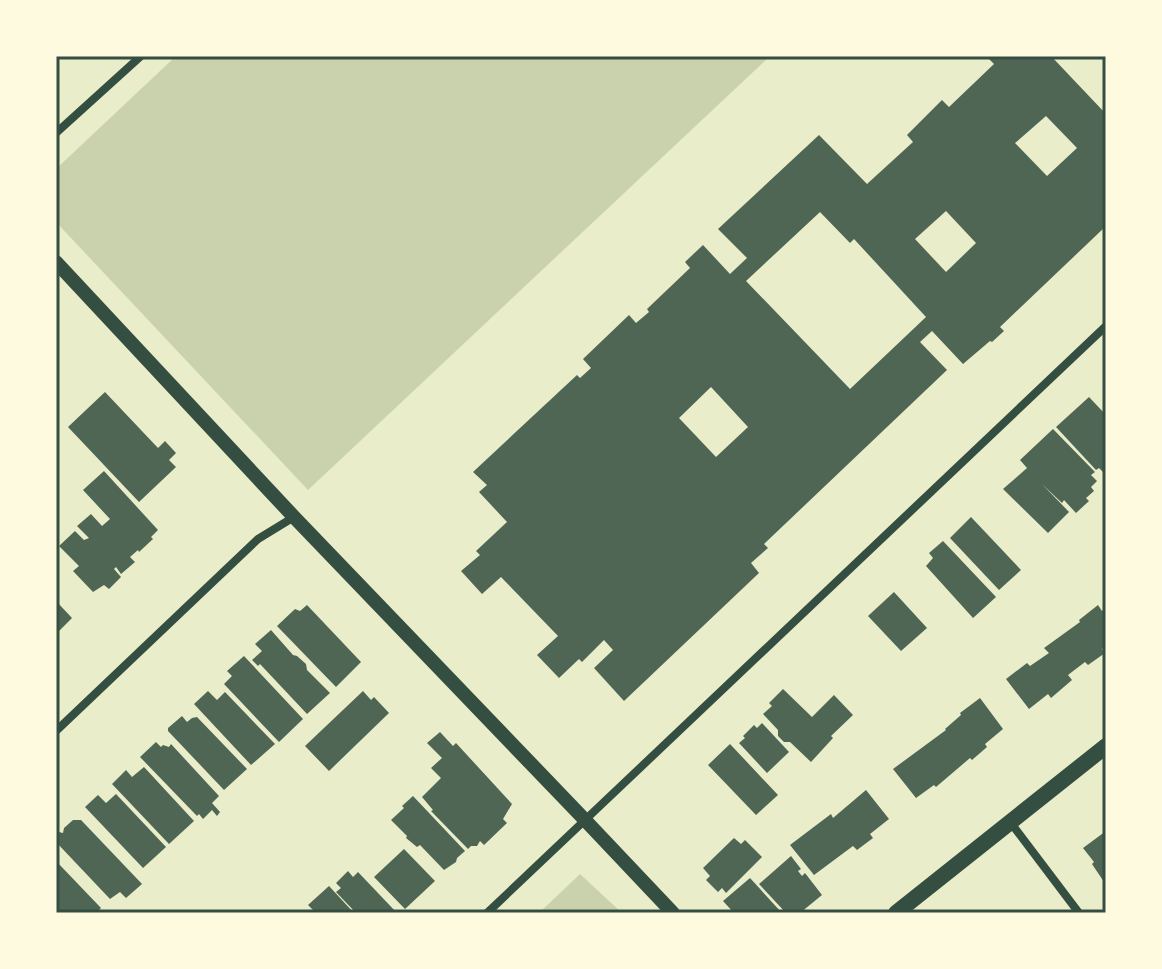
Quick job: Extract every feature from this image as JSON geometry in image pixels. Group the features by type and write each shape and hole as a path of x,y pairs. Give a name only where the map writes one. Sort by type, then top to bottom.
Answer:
{"main road":[{"path":"896,913 1106,746"}],"street":[{"path":"56,133 141,56"},
{"path":"56,262 294,517 673,913"},
{"path":"487,913 1106,326"},
{"path":"56,731 258,539 294,517"},
{"path":"1010,822 1079,913"}],"green space":[{"path":"176,56 770,56 308,490 56,222 56,169"},
{"path":"580,874 622,913 539,913"}],"building":[{"path":"986,56 1051,56 1106,114 1106,226 1000,327 1004,331 963,364 932,331 920,342 947,370 764,544 768,548 751,563 759,573 624,701 594,668 613,650 604,640 582,662 579,659 559,678 537,655 558,636 501,577 482,594 461,571 480,555 476,551 507,522 479,492 487,485 473,472 577,375 580,378 591,368 583,359 629,315 636,323 649,312 647,309 690,268 685,262 703,245 730,274 747,258 718,229 819,135 867,184 913,142 907,135 942,100 949,107 994,64","holes":["1046,116 1077,148 1047,176 1015,143","946,211 976,243 946,272 915,239","820,212 850,243 854,239 926,317 850,389 746,281","711,387 748,427 716,457 679,418"]},
{"path":"105,392 158,448 165,441 176,453 169,460 176,467 139,502 68,427"},
{"path":"1089,397 1106,415 1106,475 1099,468 1096,470 1056,427"},
{"path":"1053,429 1095,472 1091,475 1097,481 1091,487 1094,491 1086,498 1089,501 1076,513 1042,484 1069,512 1048,533 1003,489 1027,468 1020,460"},
{"path":"104,471 158,530 151,537 153,539 130,557 135,562 121,574 116,567 114,569 121,577 109,589 104,585 93,592 73,571 79,566 59,546 75,531 84,540 89,538 77,526 91,514 102,526 110,519 83,490"},
{"path":"971,517 1021,570 999,590 950,538"},
{"path":"943,541 996,597 973,618 926,566 933,558 929,553"},
{"path":"894,592 927,628 901,651 868,616"},
{"path":"56,601 72,618 59,631 56,627"},
{"path":"307,605 361,662 336,687 277,626 295,609 300,611"},
{"path":"1098,605 1102,611 1106,608 1106,646 1102,649 1105,653 1088,665 1085,662 1068,675 1072,680 1051,698 1048,694 1029,709 1006,679 1027,663 1030,666 1049,653 1044,648"},
{"path":"271,630 330,693 307,714 260,664 258,666 252,660 262,651 255,644"},
{"path":"244,656 303,719 279,742 224,684 232,676 227,671"},
{"path":"783,689 812,717 834,695 853,715 831,736 833,738 811,762 790,742 784,742 778,736 778,730 763,714"},
{"path":"208,691 217,700 225,692 275,744 251,765 194,704"},
{"path":"363,691 371,700 374,697 389,713 329,771 305,746"},
{"path":"980,698 1003,729 972,760 970,758 936,787 934,785 916,798 893,769 946,730 960,713"},
{"path":"182,716 187,722 197,717 247,769 224,790 168,731"},
{"path":"762,723 789,752 767,773 739,743 754,725 757,728"},
{"path":"440,732 453,746 456,743 512,804 503,819 507,823 484,845 480,841 477,846 468,849 431,811 422,797 441,778 431,768 442,758 427,743"},
{"path":"156,742 161,747 171,744 219,796 212,803 220,812 217,816 212,810 203,819 199,814 197,816 140,757"},
{"path":"730,744 778,795 756,815 708,765"},
{"path":"144,767 194,821 169,844 112,784 126,770 132,777"},
{"path":"866,790 889,819 870,834 873,838 857,850 853,846 814,875 790,845 831,814 833,818"},
{"path":"116,794 166,847 143,868 85,807 98,795 106,803"},
{"path":"413,796 465,851 444,870 420,845 417,847 406,838 391,820"},
{"path":"73,820 81,820 142,884 126,898 120,892 110,899 56,842 56,835 63,833"},
{"path":"1106,831 1106,880 1104,882 1083,848"},
{"path":"734,838 741,844 745,840 762,857 726,893 722,888 718,892 706,880 710,876 703,868"},
{"path":"404,849 435,881 405,909 374,877"},
{"path":"791,856 801,869 798,871 802,876 805,873 822,895 800,913 786,913 759,884"},
{"path":"56,861 101,908 96,913 59,913 56,910"},
{"path":"348,871 353,877 358,872 397,913 356,913 336,892 341,888 336,883"},
{"path":"750,878 782,913 734,913 723,901"},
{"path":"329,886 354,913 316,913 308,905"}]}
